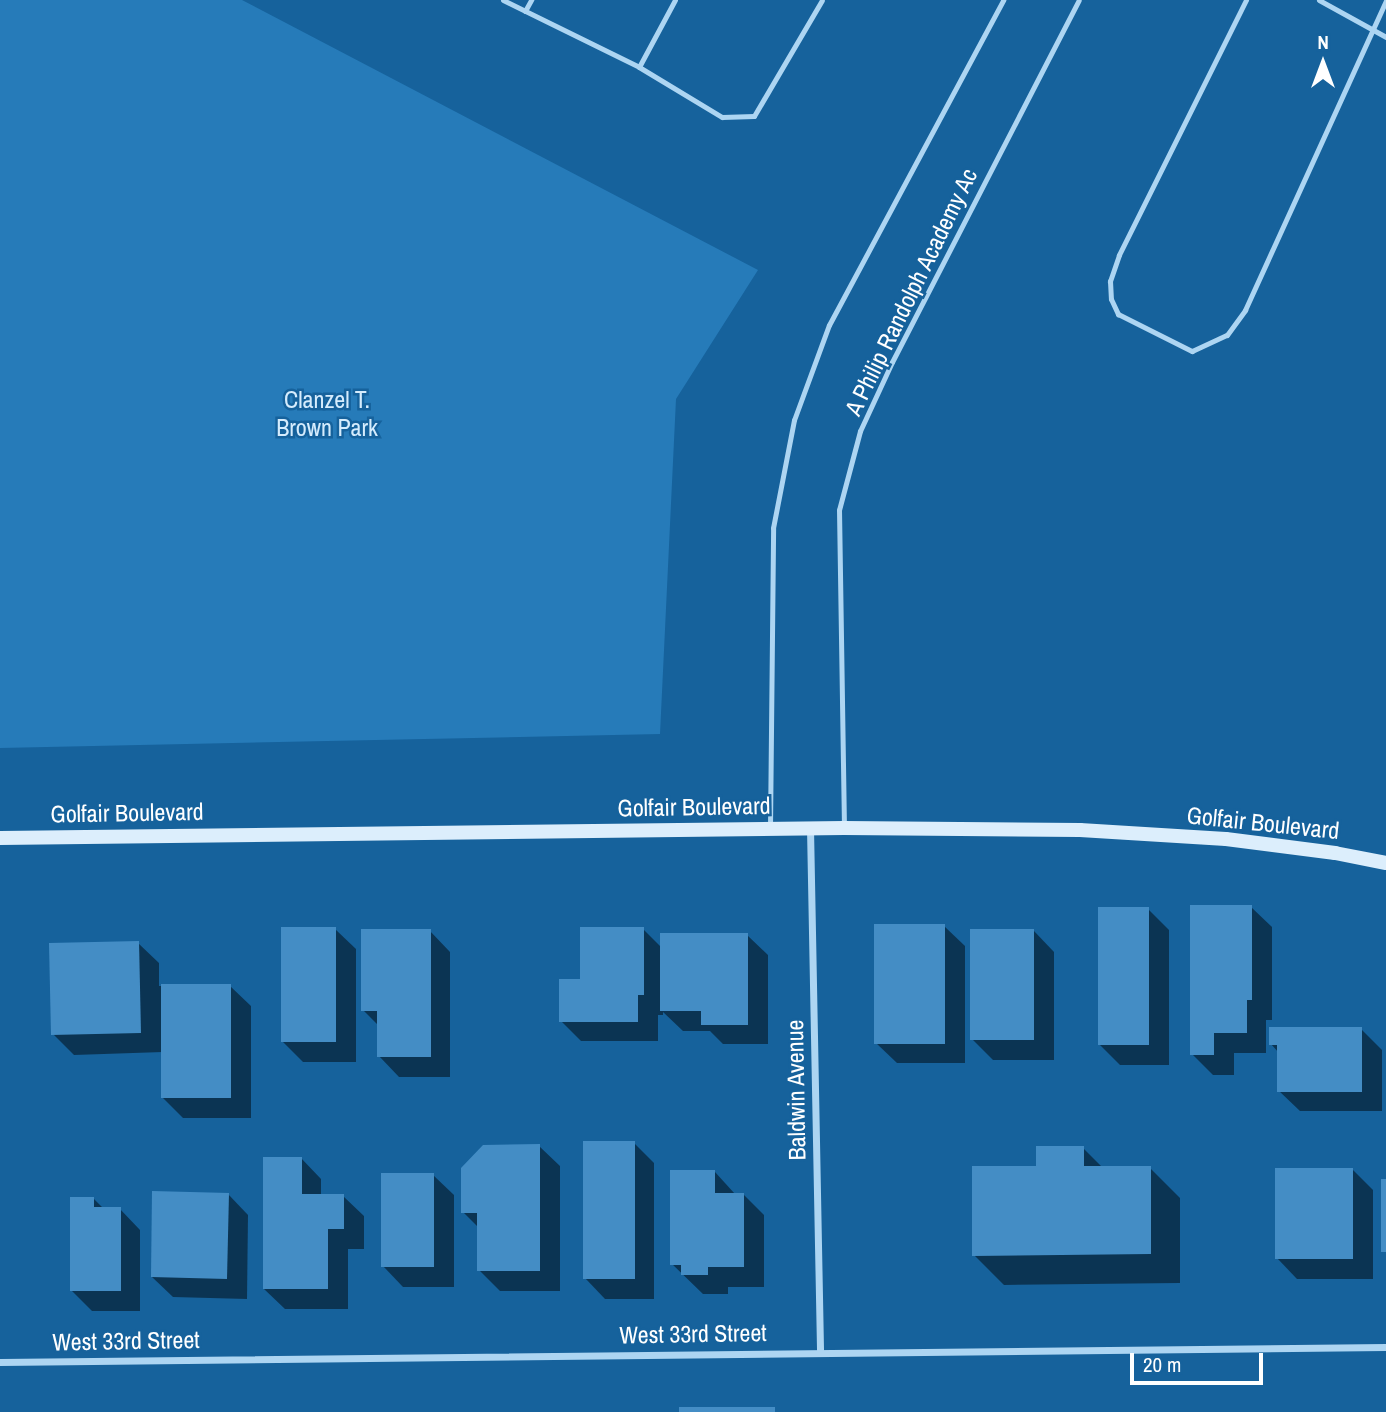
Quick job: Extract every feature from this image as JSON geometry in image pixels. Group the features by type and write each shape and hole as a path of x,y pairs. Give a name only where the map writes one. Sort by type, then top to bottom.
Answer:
{"main road":[{"name":"Golfair Boulevard","path":"0,838 770,828 1080,830 1226,839 1335,853 1386,863"}],"street":[{"name":"Baldwin Avenue","path":"810,828 820,1351"},
{"name":"West 33rd Street","path":"0,1362 1386,1346"}],"lane":[{"path":"503,0 639,67 722,117 754,116 822,0"},
{"path":"525,11 531,0"},
{"path":"639,67 675,0"},
{"path":"770,828 773,527 794,420 829,326 1003,0"},
{"name":"A Philip Randolph Academy Ac","path":"844,828 841,771 839,510 860,431 892,362 1079,0"},
{"path":"1246,0 1119,255 1110,281 1111,299 1118,314 1192,351 1227,335 1245,310 1386,1"},
{"path":"1319,0 1386,37"}],"green space":[{"name":"Clanzel T. Brown Park","path":"0,0 242,0 758,270 676,399 660,734 0,748"}],"building":[{"path":"1190,905 1252,905 1252,1000 1247,1000 1247,1033 1214,1033 1214,1055 1190,1055"},
{"path":"1098,907 1149,907 1149,1045 1098,1045"},
{"path":"874,924 945,924 945,1044 874,1044"},
{"path":"281,927 336,927 336,1042 281,1042"},
{"path":"580,927 644,927 644,995 638,995 638,1022 559,1022 559,979 580,979"},
{"path":"361,929 431,929 431,1057 377,1057 377,1011 361,1011"},
{"path":"970,929 1034,929 1034,1040 970,1040"},
{"path":"660,933 748,933 748,1025 701,1025 701,1011 660,1011"},
{"path":"139,941 141,1033 51,1035 49,943"},
{"path":"161,984 231,984 231,1098 161,1098"},
{"path":"1269,1027 1362,1027 1362,1092 1277,1092 1277,1045 1269,1045"},
{"path":"583,1141 635,1141 635,1279 583,1279"},
{"path":"540,1144 540,1271 477,1271 477,1213 461,1213 461,1168 483,1145"},
{"path":"1036,1146 1084,1146 1084,1166 1151,1166 1151,1254 972,1256 972,1166 1036,1166"},
{"path":"263,1157 302,1157 302,1194 344,1194 344,1229 328,1229 328,1289 263,1289"},
{"path":"1275,1168 1353,1168 1353,1259 1275,1259"},
{"path":"670,1170 715,1170 715,1193 744,1193 744,1267 708,1267 708,1275 681,1275 681,1265 670,1265"},
{"path":"381,1173 434,1173 434,1267 381,1267"},
{"path":"1381,1179 1386,1179 1386,1252 1381,1252"},
{"path":"152,1191 229,1193 227,1279 151,1277"},
{"path":"70,1197 94,1197 94,1207 121,1207 121,1291 70,1291"},
{"path":"679,1407 775,1407 775,1412 679,1412"}]}
